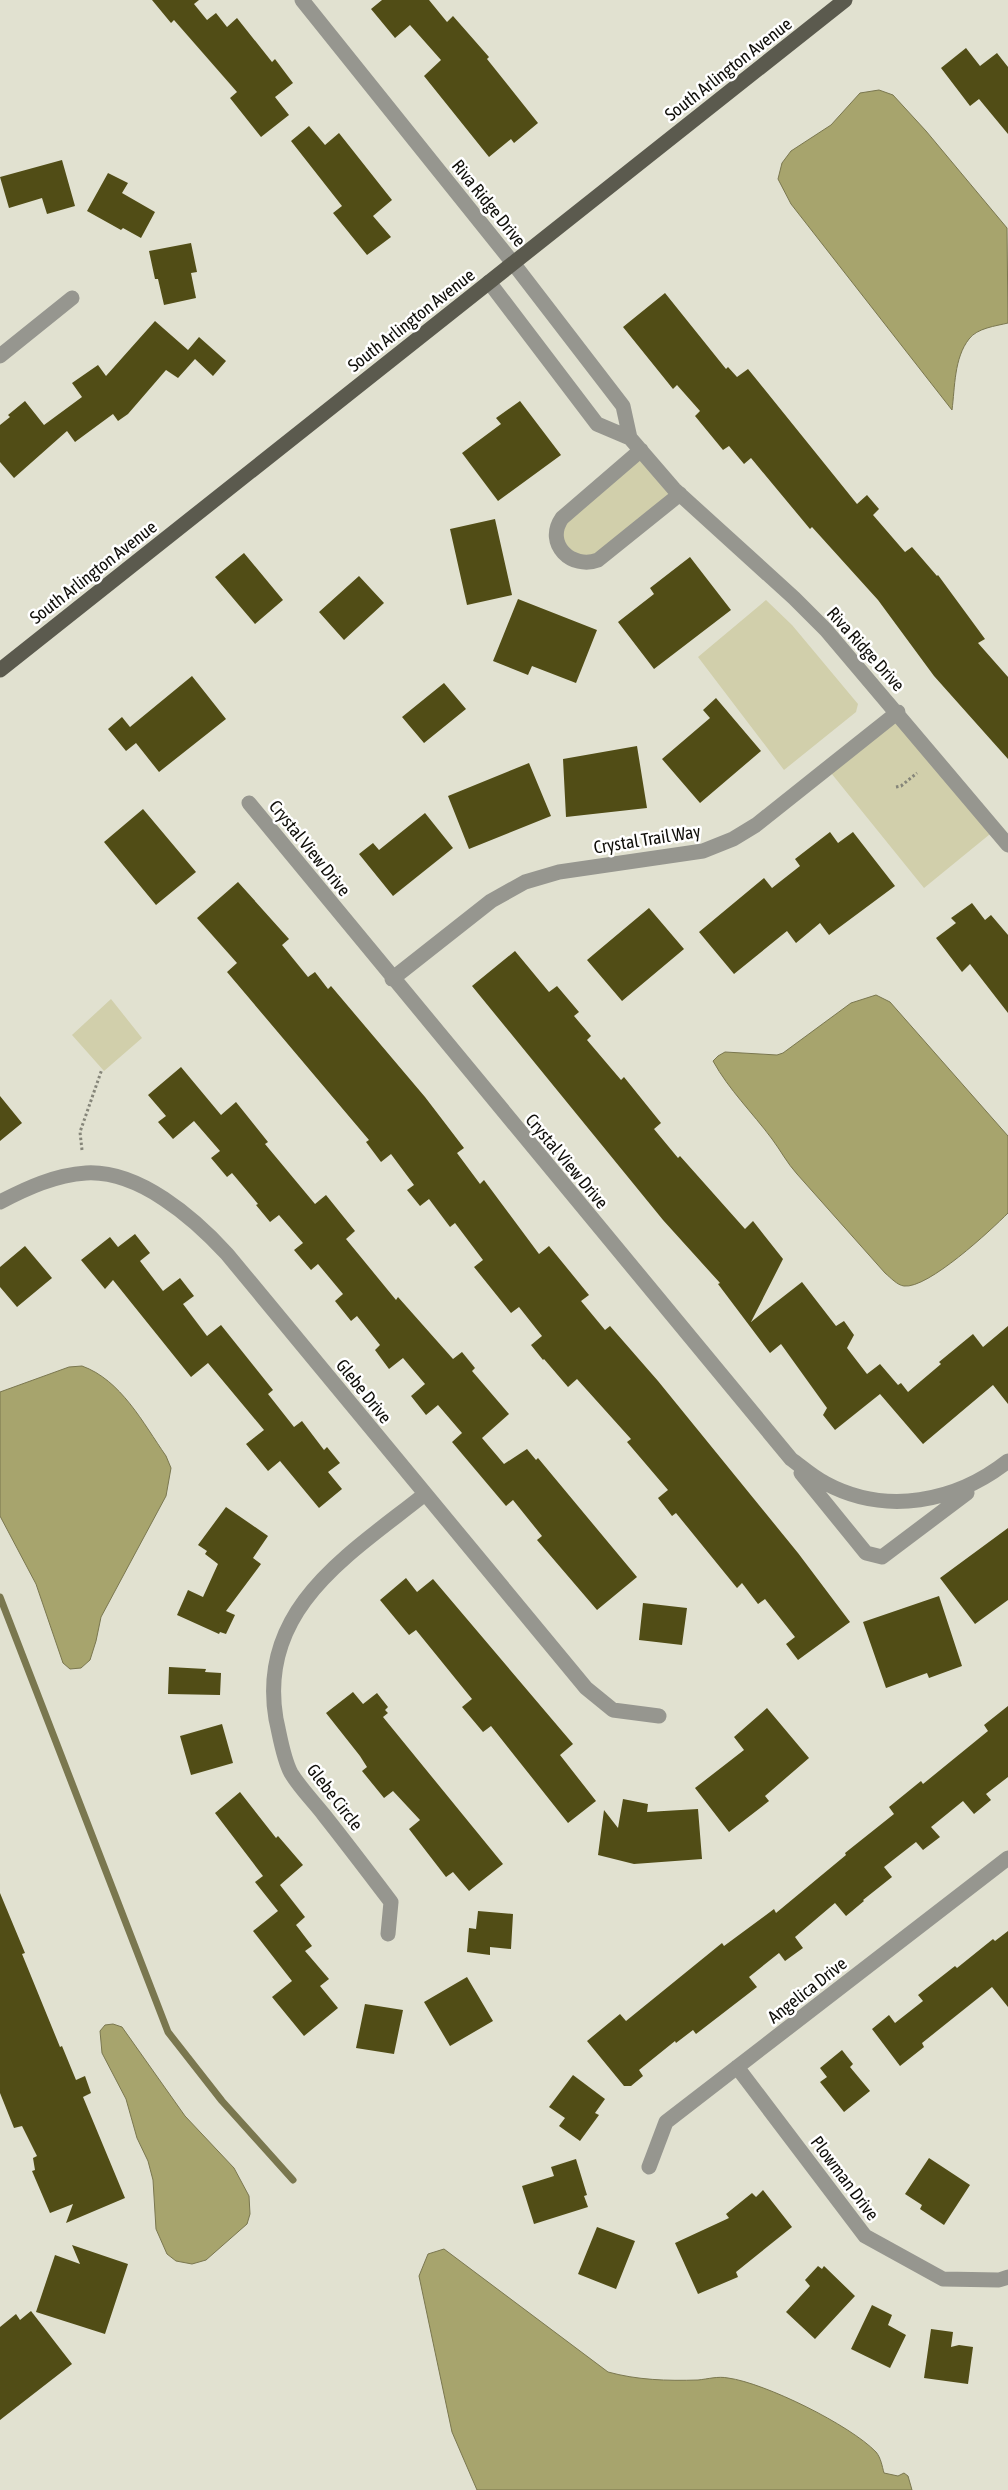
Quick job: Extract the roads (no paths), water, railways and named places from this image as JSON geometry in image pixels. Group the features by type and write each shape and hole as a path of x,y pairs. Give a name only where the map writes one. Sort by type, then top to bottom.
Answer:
{"main road":[{"name":"South Arlington Avenue","path":"0,670 845,0"}],"street":[{"name":"Riva Ridge Drive","path":"302,0 513,263 624,406 630,438"},
{"name":"Riva Ridge Drive","path":"489,282 598,424 630,438 680,494 794,598 826,630 898,712 1008,845"},
{"path":"0,356 72,298"},
{"path":"641,450 562,518 558,524 556,534 563,552 576,562 589,563 598,560 680,494"},
{"name":"Crystal Trail Way","path":"392,979 491,901 525,882 559,872 681,856 703,851 733,840 756,825 898,712"},
{"name":"Crystal View Drive","path":"249,803 392,979 791,1459 826,1484 845,1493 887,1502 913,1502 948,1495 972,1485 1003,1465"},
{"name":"Glebe Drive","path":"0,1202 54,1178 87,1173 119,1178 149,1191 179,1208 227,1254 586,1688 613,1710 659,1716"},
{"path":"779,1446 866,1553 882,1557 1003,1465"},
{"name":"Glebe Circle","path":"388,1934 391,1902 291,1773 280,1741 272,1697 274,1668 283,1637 303,1601 322,1578 425,1494"},
{"name":"Angelica Drive","path":"649,2167 666,2122 1008,1858"},
{"name":"Plowman Drive","path":"737,2067 865,2236 943,2279 999,2280 1008,2277"}],"waterway":[{"path":"0,1597 168,2032 222,2101 293,2180"}]}
